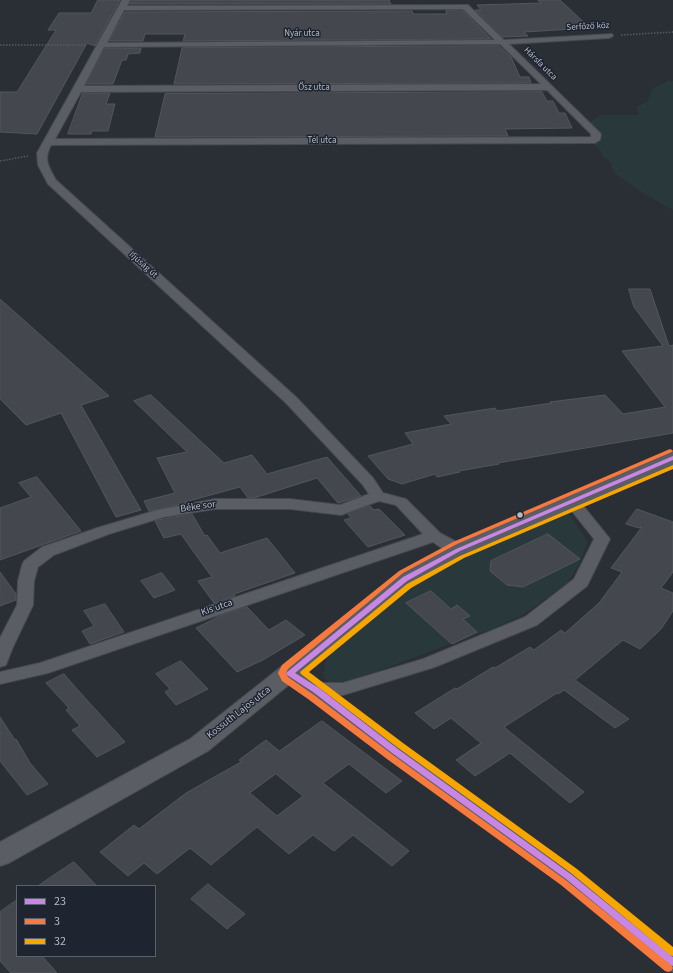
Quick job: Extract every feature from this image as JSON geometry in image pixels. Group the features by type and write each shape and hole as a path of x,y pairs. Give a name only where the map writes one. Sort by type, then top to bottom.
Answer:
{"street":[{"name":"Hársfa utca","path":"124,4 464,7 504,42 574,111 596,134 595,140"},
{"path":"42,153 124,4"},
{"name":"Serfőző köz","path":"504,42 608,36"},
{"name":"Nyár utca","path":"101,45 504,42"},
{"name":"Ősz utca","path":"78,89 549,87"},
{"name":"Tél utca","path":"49,142 595,140"},
{"name":"Ifjúság út","path":"42,153 43,165 52,182 291,400 368,480 378,496"},
{"name":"Kossuth Lajos utca","path":"0,855 199,745 405,580 458,550 571,500 673,458"},
{"path":"378,496 401,502 434,536 458,550"},
{"name":"Béke sor","path":"0,662 4,647 25,605 26,581 30,565 48,552 103,531 162,513 215,504 290,504 341,510 378,496"},
{"path":"316,690 343,689 429,663 531,621 581,582 602,539 571,500"},
{"name":"Kis utca","path":"0,678 42,669 434,536"},
{"path":"290,673 316,690 395,751 569,877 673,962"}],"path":[{"name":"Serfőző köz","path":"608,36 673,32"},
{"path":"0,45 101,45"},
{"path":"0,161 42,153"}],"shaded area":[{"path":"668,81 673,81 673,210 646,195 614,173 610,162 602,155 600,149 594,145 598,138 598,130 592,128 590,122 599,115 638,115 637,106 648,102 652,89"},
{"path":"567,510 588,542 581,560 569,582 523,615 494,628 348,682 330,683 323,677 325,663 330,652 410,584 461,554"}],"building":[{"path":"98,0 120,0 95,46 87,43 37,134 0,132 0,92 17,92 56,30 48,30 59,13 91,13"},
{"path":"131,0 389,0 391,4 129,4"},
{"path":"538,0 560,0 590,28 524,32 528,36 503,37 475,10 481,10 477,5 541,3"},
{"path":"462,10 491,39 183,41 185,34 145,34 143,41 109,41 125,12 412,11 413,14 447,14 446,11"},
{"path":"499,46 511,57 520,77 529,77 531,83 174,84 182,48"},
{"path":"105,48 141,48 140,53 128,54 126,60 122,60 113,84 86,84"},
{"path":"542,92 547,101 553,101 559,113 565,113 572,128 505,129 508,136 155,137 165,94"},
{"path":"83,93 110,93 106,104 115,104 108,131 92,131 91,134 68,134"},
{"path":"629,289 650,289 669,346 673,345 673,433 498,463 499,464 459,471 460,472 437,477 435,474 402,484 388,479 368,456 413,444 405,433 451,424 444,416 495,408 497,411 605,395 623,414 665,407 622,351 663,346 634,307"},
{"path":"0,299 109,396 81,405 141,510 116,517 61,413 26,425 0,399"},
{"path":"151,395 224,463 252,455 267,474 327,457 361,496 338,503 317,478 254,498 248,498 240,487 185,502 186,503 149,511 144,501 175,493 157,458 187,452 134,401"},
{"path":"37,477 81,531 0,560 0,508 31,497 19,483"},
{"path":"370,506 374,510 379,509 405,535 368,547 344,520 351,518 348,514"},
{"path":"637,509 673,522 673,572 661,588 673,593 673,611 661,629 640,649 623,640 575,680 629,719 615,728 564,690 504,727 584,792 570,803 510,753 475,776 456,760 481,743 451,718 434,729 415,713 455,688 457,689 530,647 534,650 561,630 565,633 599,603 622,572 611,568 642,527 639,528 626,524"},
{"path":"192,514 205,536 207,535 220,553 267,538 295,573 234,594 235,596 214,603 198,581 212,577 181,534 164,538 155,521"},
{"path":"548,534 580,559 523,587 507,585 490,571 491,561"},
{"path":"0,572 16,594 16,600 0,606"},
{"path":"162,573 175,590 154,598 141,581"},
{"path":"431,591 451,609 457,605 470,616 463,619 477,632 452,644 406,603"},
{"path":"105,604 124,632 90,644 82,631 94,626 84,611"},
{"path":"247,607 269,630 286,620 305,635 263,660 237,672 196,628 222,615"},
{"path":"181,661 208,689 176,705 165,692 170,689 156,674"},
{"path":"64,674 125,742 97,757 72,730 80,726 66,710 69,708 46,683"},
{"path":"0,717 15,740 16,739 30,763 48,784 27,795 0,761"},
{"path":"322,721 402,781 386,793 349,764 323,783 409,851 392,866 353,835 334,851 313,835 289,854 257,827 211,865 190,848 157,874 144,863 128,876 100,852 134,825 139,829 186,793 241,762 239,760 266,740 279,751","holes":["276,774 303,796 277,816 250,793"]},
{"path":"74,862 96,885 40,885"},
{"path":"208,884 245,914 227,929 191,899"},
{"path":"16,901 16,957 43,957 57,973 11,973 0,961 0,912"}],"transit line":[{"name":"3","path":"668,968 564,883 285,679 282,673 285,667 401,572 455,543 670,451"},
{"name":"23","path":"673,458 458,550 405,579 290,673 316,690 395,751 569,877 673,962"},
{"name":"32","path":"673,467 462,557 409,586 304,672 400,745 574,871 673,952"}]}
